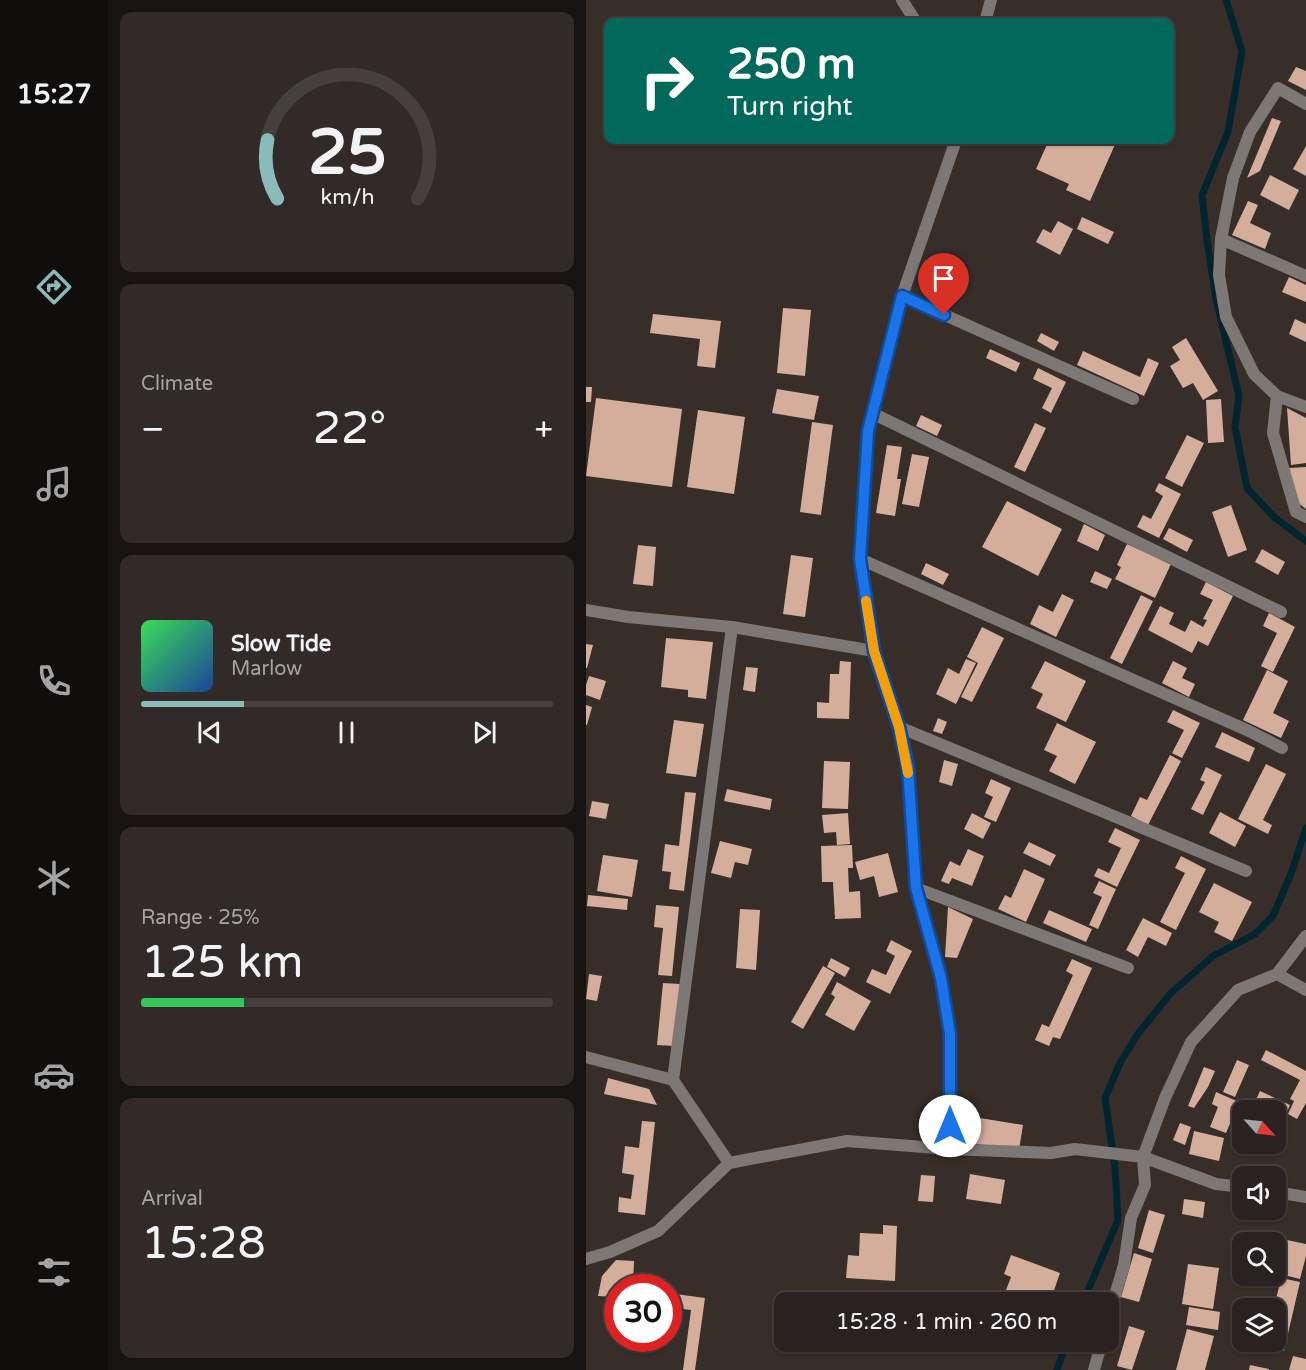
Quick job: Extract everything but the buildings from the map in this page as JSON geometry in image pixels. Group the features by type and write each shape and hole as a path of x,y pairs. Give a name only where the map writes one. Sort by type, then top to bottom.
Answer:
{"street":[{"path":"902,0 913,18"},
{"path":"986,18 991,0"},
{"path":"1306,104 1278,88 1250,132 1233,178 1221,238 1219,275 1226,317 1254,374 1277,396 1306,407"},
{"path":"949,1149 950,1034 941,978 916,888 908,767 899,727 874,651 860,559 868,431 872,413 902,296 954,144"},
{"path":"1221,238 1306,276"},
{"path":"902,296 1133,399"},
{"path":"1277,396 1273,433 1296,512 1306,517"},
{"path":"872,413 1281,612"},
{"path":"860,559 1249,731 1282,748"},
{"path":"586,610 628,617 732,627 874,651"},
{"path":"673,1080 732,627"},
{"path":"899,727 1246,871"},
{"path":"916,888 1128,968"},
{"path":"1116,1292 1124,1265 1131,1218 1145,1185 1143,1158 1165,1098 1191,1042 1238,990 1277,974 1306,936"},
{"path":"1277,974 1306,990"},
{"path":"586,1057 673,1080 729,1163"},
{"path":"586,1259 610,1252 658,1231 729,1163 847,1141 949,1149 1051,1153 1075,1149 1143,1158 1216,1184 1232,1186"},
{"path":"1286,1194 1306,1197"},
{"path":"1094,1370 1099,1352"}],"waterway":[{"path":"1226,0 1242,51 1228,132 1202,195 1207,240 1216,299 1239,396 1235,427 1247,488 1274,517 1306,541"},
{"path":"1087,1292 1118,1220 1115,1167 1105,1098 1120,1063 1137,1035 1170,994 1213,956 1255,934 1273,916 1291,874 1306,828"},
{"path":"1057,1370 1063,1352"}],"slow traffic":[{"path":"866,601 874,651 899,727 908,773"}],"route":[{"path":"944,315 902,296 868,431 860,559 874,651 899,727 908,767 916,888 941,978 950,1034 950,1126"}]}
